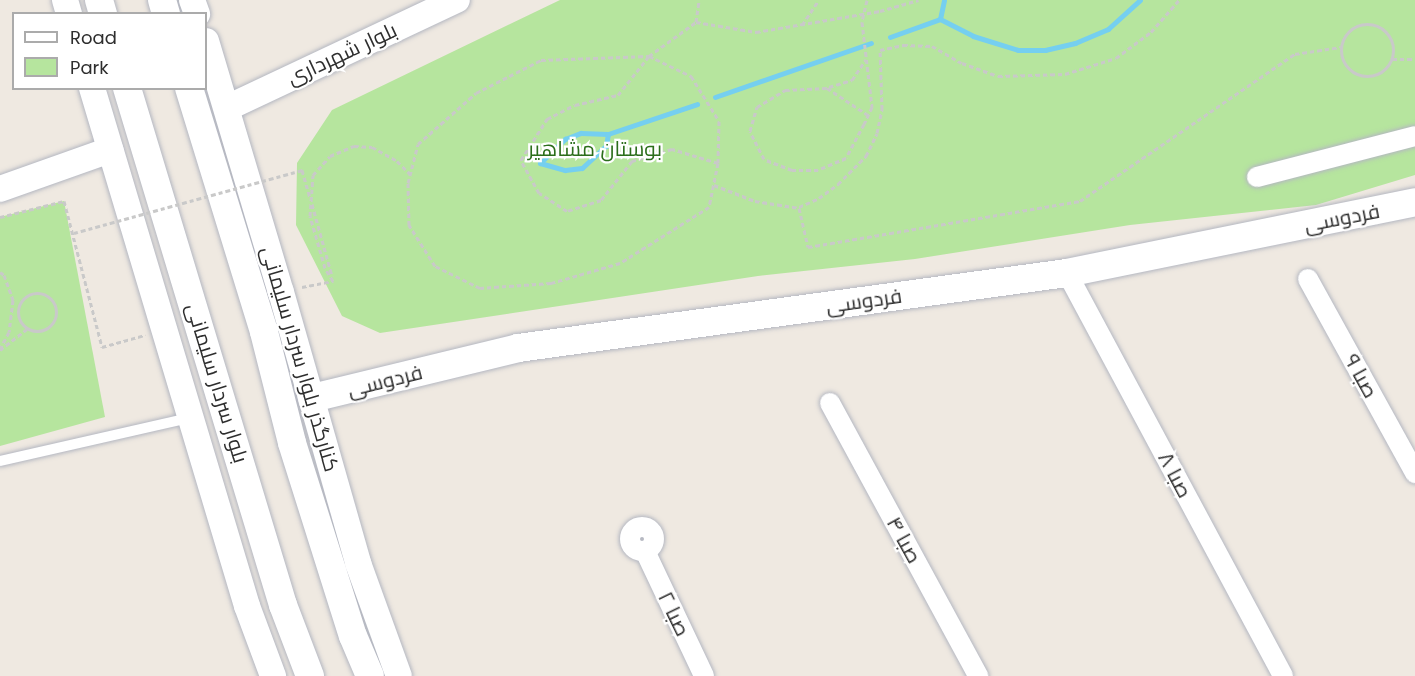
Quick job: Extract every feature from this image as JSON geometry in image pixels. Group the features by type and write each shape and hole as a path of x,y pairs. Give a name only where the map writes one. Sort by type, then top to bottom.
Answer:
{"main road":[{"name":"بلوار سردار سلیمانی","path":"128,90 284,605 310,676"},
{"path":"190,90 264,332 292,443 353,636 370,676"},
{"name":"فردوسی","path":"312,398 518,348 1067,273 1415,202"}],"street":[{"name":"بلوار شهرداری","path":"227,108 457,0"},
{"name":"کنارگذر بلوار سردار سلیمانی","path":"207,44 279,284 358,563 399,676"},
{"path":"93,90 247,606 273,676"},
{"path":"1257,177 1415,136"},
{"path":"0,189 110,150"},
{"path":"230,222 279,284"},
{"name":"صبا ۸","path":"1067,273 1283,676"},
{"name":"صبا ۹","path":"1308,279 1415,473"},
{"name":"صبا ۴","path":"830,403 978,676"},
{"name":"صبا ۲","path":"645,551 704,676"}],"lane":[{"path":"0,461 191,418"}],"path":[{"path":"696,22 699,0"},
{"path":"802,25 819,0"},
{"path":"867,0 862,22 867,57 872,107 846,158 818,170 792,170 764,159 750,131 757,107 785,90 827,88 852,80 867,57"},
{"path":"718,163 672,149 632,161 601,200 567,211 539,194 521,160 547,119 575,105 618,95 649,56 696,22 756,32 864,14 918,0"},
{"path":"714,185 755,201 799,208 819,198 838,184 866,156 877,133 882,109 880,50 903,45 932,46 962,63 998,76 1065,74 1116,58 1151,32 1179,0"},
{"path":"1364,23 1373,24 1388,34 1392,42 1392,59 1381,72 1365,76 1357,74 1344,63 1341,46 1348,31 1364,23"},
{"path":"799,208 808,247 1080,201 1295,54 1341,46"},
{"path":"649,56 691,76 720,122 718,163 709,207 620,263 551,283 480,288 435,266 409,225 410,175 418,144 476,93 541,60 649,56"},
{"path":"1392,59 1415,59"},
{"path":"827,88 868,115"},
{"path":"311,201 314,175 330,156 354,146 372,147 397,161 410,175"},
{"path":"74,233 302,170 333,280 279,284"},
{"path":"0,218 64,201 102,347 164,330"},
{"path":"0,272 4,275 13,300 9,332 0,349"},
{"path":"36,293 50,298 56,312 50,327 35,332 27,329 18,318 17,311 23,299 36,293"},
{"path":"0,349 27,329"}],"green space":[{"name":"بوستان مشاهیر","path":"560,0 1415,0 1415,175 1316,205 1130,225 915,259 758,276 380,333 342,316 296,225 297,163 332,110"},
{"path":"64,201 105,417 0,446 0,217"}],"waterway":[{"path":"940,19 944,0"},
{"path":"890,37 940,19 973,36 1018,50 1045,50 1075,43 1108,29 1140,0"},
{"path":"715,97 871,43"},
{"path":"540,163 565,139 581,133 608,134 697,104"},
{"path":"540,163 565,170 582,168 606,146 608,134"}]}
